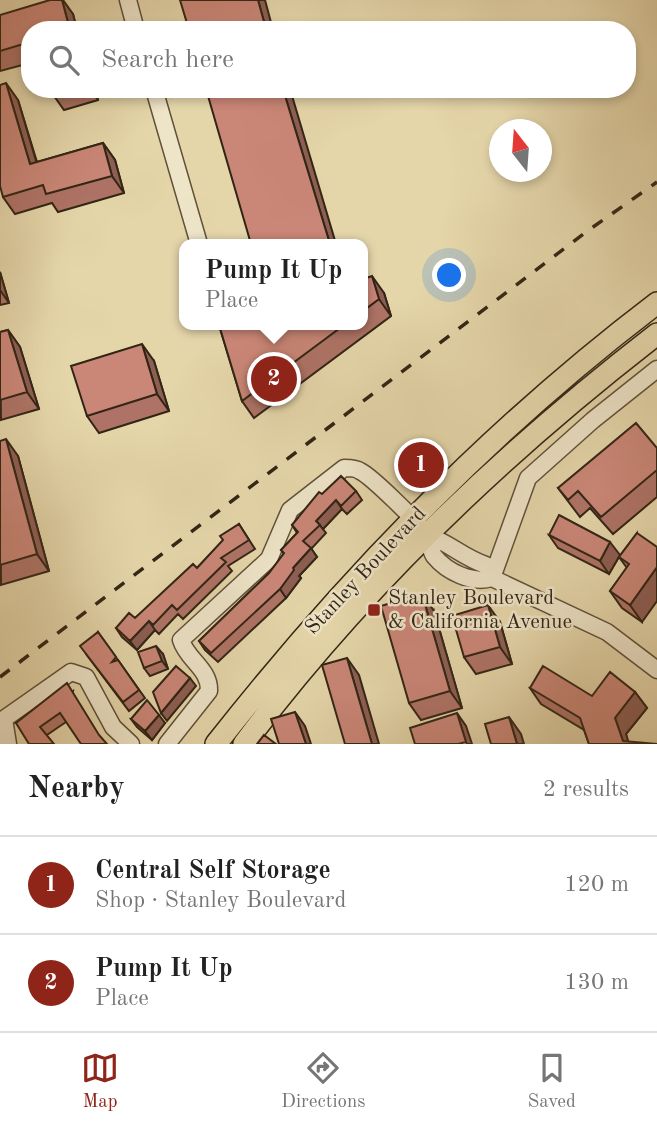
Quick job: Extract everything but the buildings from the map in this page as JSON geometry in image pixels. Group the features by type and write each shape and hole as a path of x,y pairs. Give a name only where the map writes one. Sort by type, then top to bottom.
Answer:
{"main road":[{"name":"Stanley Boulevard","path":"216,744 278,682 543,393 657,303"},
{"name":"Stanley Boulevard","path":"419,527 657,334"},
{"name":"Stanley Boulevard","path":"244,744 278,682"}],"street":[{"path":"128,0 134,21"},
{"path":"157,98 198,239"},
{"path":"492,578 528,478 593,420 657,369"},
{"path":"167,744 209,691 206,675 184,649 181,640 269,559 290,510 344,468 359,470 419,527 486,565 492,578 607,632 657,670"},
{"path":"8,744 4,719 71,672 86,677 113,727 131,744"}],"railway":[{"path":"0,677 586,232 657,182"}],"place":[{"name":"Pump It Up","path":"274,379"},
{"name":"Central Self Storage","path":"421,465"},
{"name":"Stanley Boulevard & California Avenue","path":"374,610"}]}
